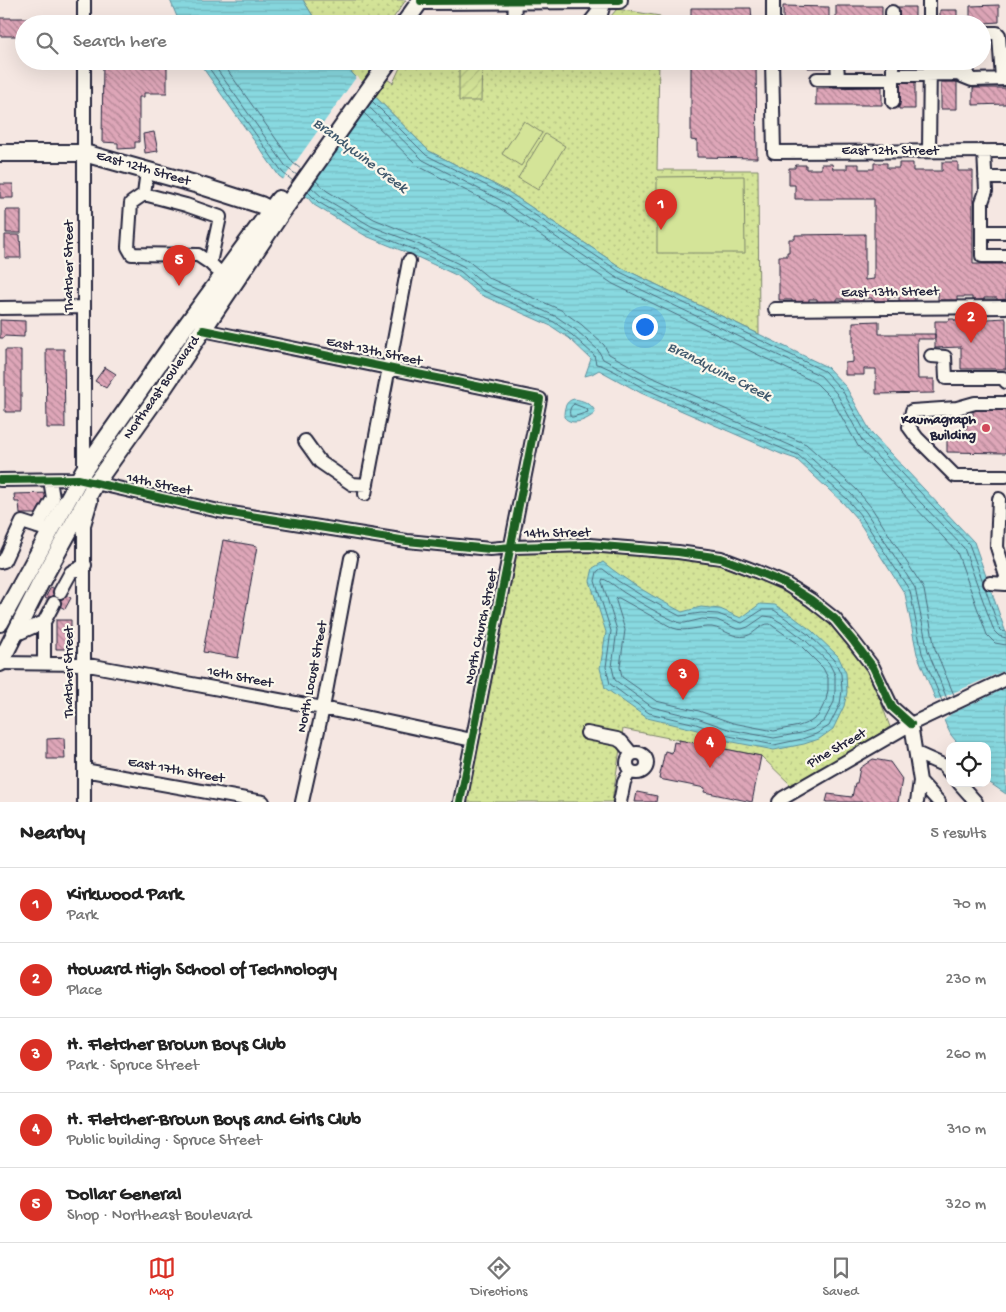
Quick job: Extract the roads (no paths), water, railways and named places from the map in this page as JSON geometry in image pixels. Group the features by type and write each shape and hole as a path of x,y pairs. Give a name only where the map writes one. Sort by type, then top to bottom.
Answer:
{"main road":[{"path":"410,15 421,0 618,0"},
{"path":"598,15 603,0"},
{"name":"Northeast Boulevard","path":"0,623 43,529 59,501 81,475 224,274 292,190 375,70"},
{"name":"East 12th Street","path":"0,153 84,153 195,184 261,205 275,212"},
{"name":"Northeast Boulevard","path":"0,663 40,584 101,485 203,330 275,212"}],"street":[{"path":"84,0 84,15"},
{"path":"514,15 515,0"},
{"path":"772,15 773,0"},
{"path":"929,0 929,15"},
{"path":"939,70 972,80 1004,79 999,35 1002,33"},
{"name":"Thatcher Street","path":"81,475 84,306 84,70"},
{"name":"East 12th Street","path":"772,70 774,152 1006,151"},
{"path":"838,70 838,78"},
{"path":"893,70 893,102"},
{"path":"817,79 887,79 893,75 919,70"},
{"path":"929,151 930,70"},
{"path":"968,70 968,78"},
{"path":"984,151 986,191 982,202 982,256 1006,256"},
{"path":"147,171 144,194 131,203 128,247 132,254 198,256 224,274"},
{"path":"985,178 1006,178"},
{"path":"144,194 186,205 220,217 210,263"},
{"path":"982,232 1006,232"},
{"path":"305,441 320,462 352,484 366,489 408,261"},
{"path":"0,308 84,306"},
{"name":"East 13th Street","path":"775,310 1006,307"},
{"name":"East 13th Street","path":"203,330 540,399"},
{"path":"931,356 945,357 946,378 1003,378 1006,382"},
{"name":"North Church Street","path":"460,802 540,399"},
{"path":"1006,403 975,403 957,408 912,411 909,427 916,438 955,476 1006,476"},
{"name":"14th Street","path":"0,480 50,480 81,475 101,485 219,511 407,541 490,549 589,545 678,552 721,558 784,583 811,600 835,620 873,668 892,706 912,724"},
{"path":"50,480 59,501"},
{"name":"Thatcher Street","path":"84,802 84,525 101,485"},
{"path":"1000,499 1002,521 997,547 1006,576"},
{"path":"0,562 4,561 22,522 43,529"},
{"name":"North Locust Street","path":"302,802 350,558"},
{"path":"44,664 44,622 71,572 85,565"},
{"path":"990,583 1006,584"},
{"path":"14,634 44,622"},
{"name":"16th Street","path":"0,663 83,664 322,708 472,740"},
{"name":"Pine Street","path":"779,802 912,724 1006,679"},
{"path":"912,724 920,781 917,802"},
{"path":"587,733 617,739 632,754"},
{"path":"916,753 943,765 946,768"},
{"path":"632,754 642,754 646,759 647,765 639,773 630,771 627,766 628,757 632,754"},
{"name":"East 17th Street","path":"84,770 263,802"},
{"path":"620,802 624,782 630,771"},
{"path":"920,781 939,802"},
{"path":"963,787 976,802"}],"water":[{"path":"170,0 303,0 312,15 176,15"},
{"name":"Brandywine Creek","path":"204,70 349,70 429,151 507,191 622,268 827,367 846,387 872,434 974,542 1006,633 1006,794 991,784 991,742 957,742 951,735 917,654 905,594 857,519 843,503 796,459 641,393 599,370 585,376 591,359 569,338 551,326 479,294 458,276 366,236 314,205 308,198 279,176"},
{"path":"574,399 584,401 590,405 595,413 580,421 571,422 567,420 564,417 565,408 567,403"},
{"path":"603,562 631,583 682,612 701,607 720,609 741,618 760,604 775,605 791,615 812,631 838,656 846,673 847,692 844,706 833,729 819,739 774,750 728,741 694,729 647,718 605,688 600,668 606,632 590,581 593,568"}],"place":[{"name":"Kirkwood Park","path":"661,230"},
{"name":"Dollar General","path":"179,286"},
{"name":"Howard High School of Technology","path":"971,343"},
{"name":"Kaumagraph Building","path":"986,428"},
{"name":"H. Fletcher Brown Boys Club","path":"683,700"},
{"name":"H. Fletcher-Brown Boys and Girls Club","path":"710,768"}]}
